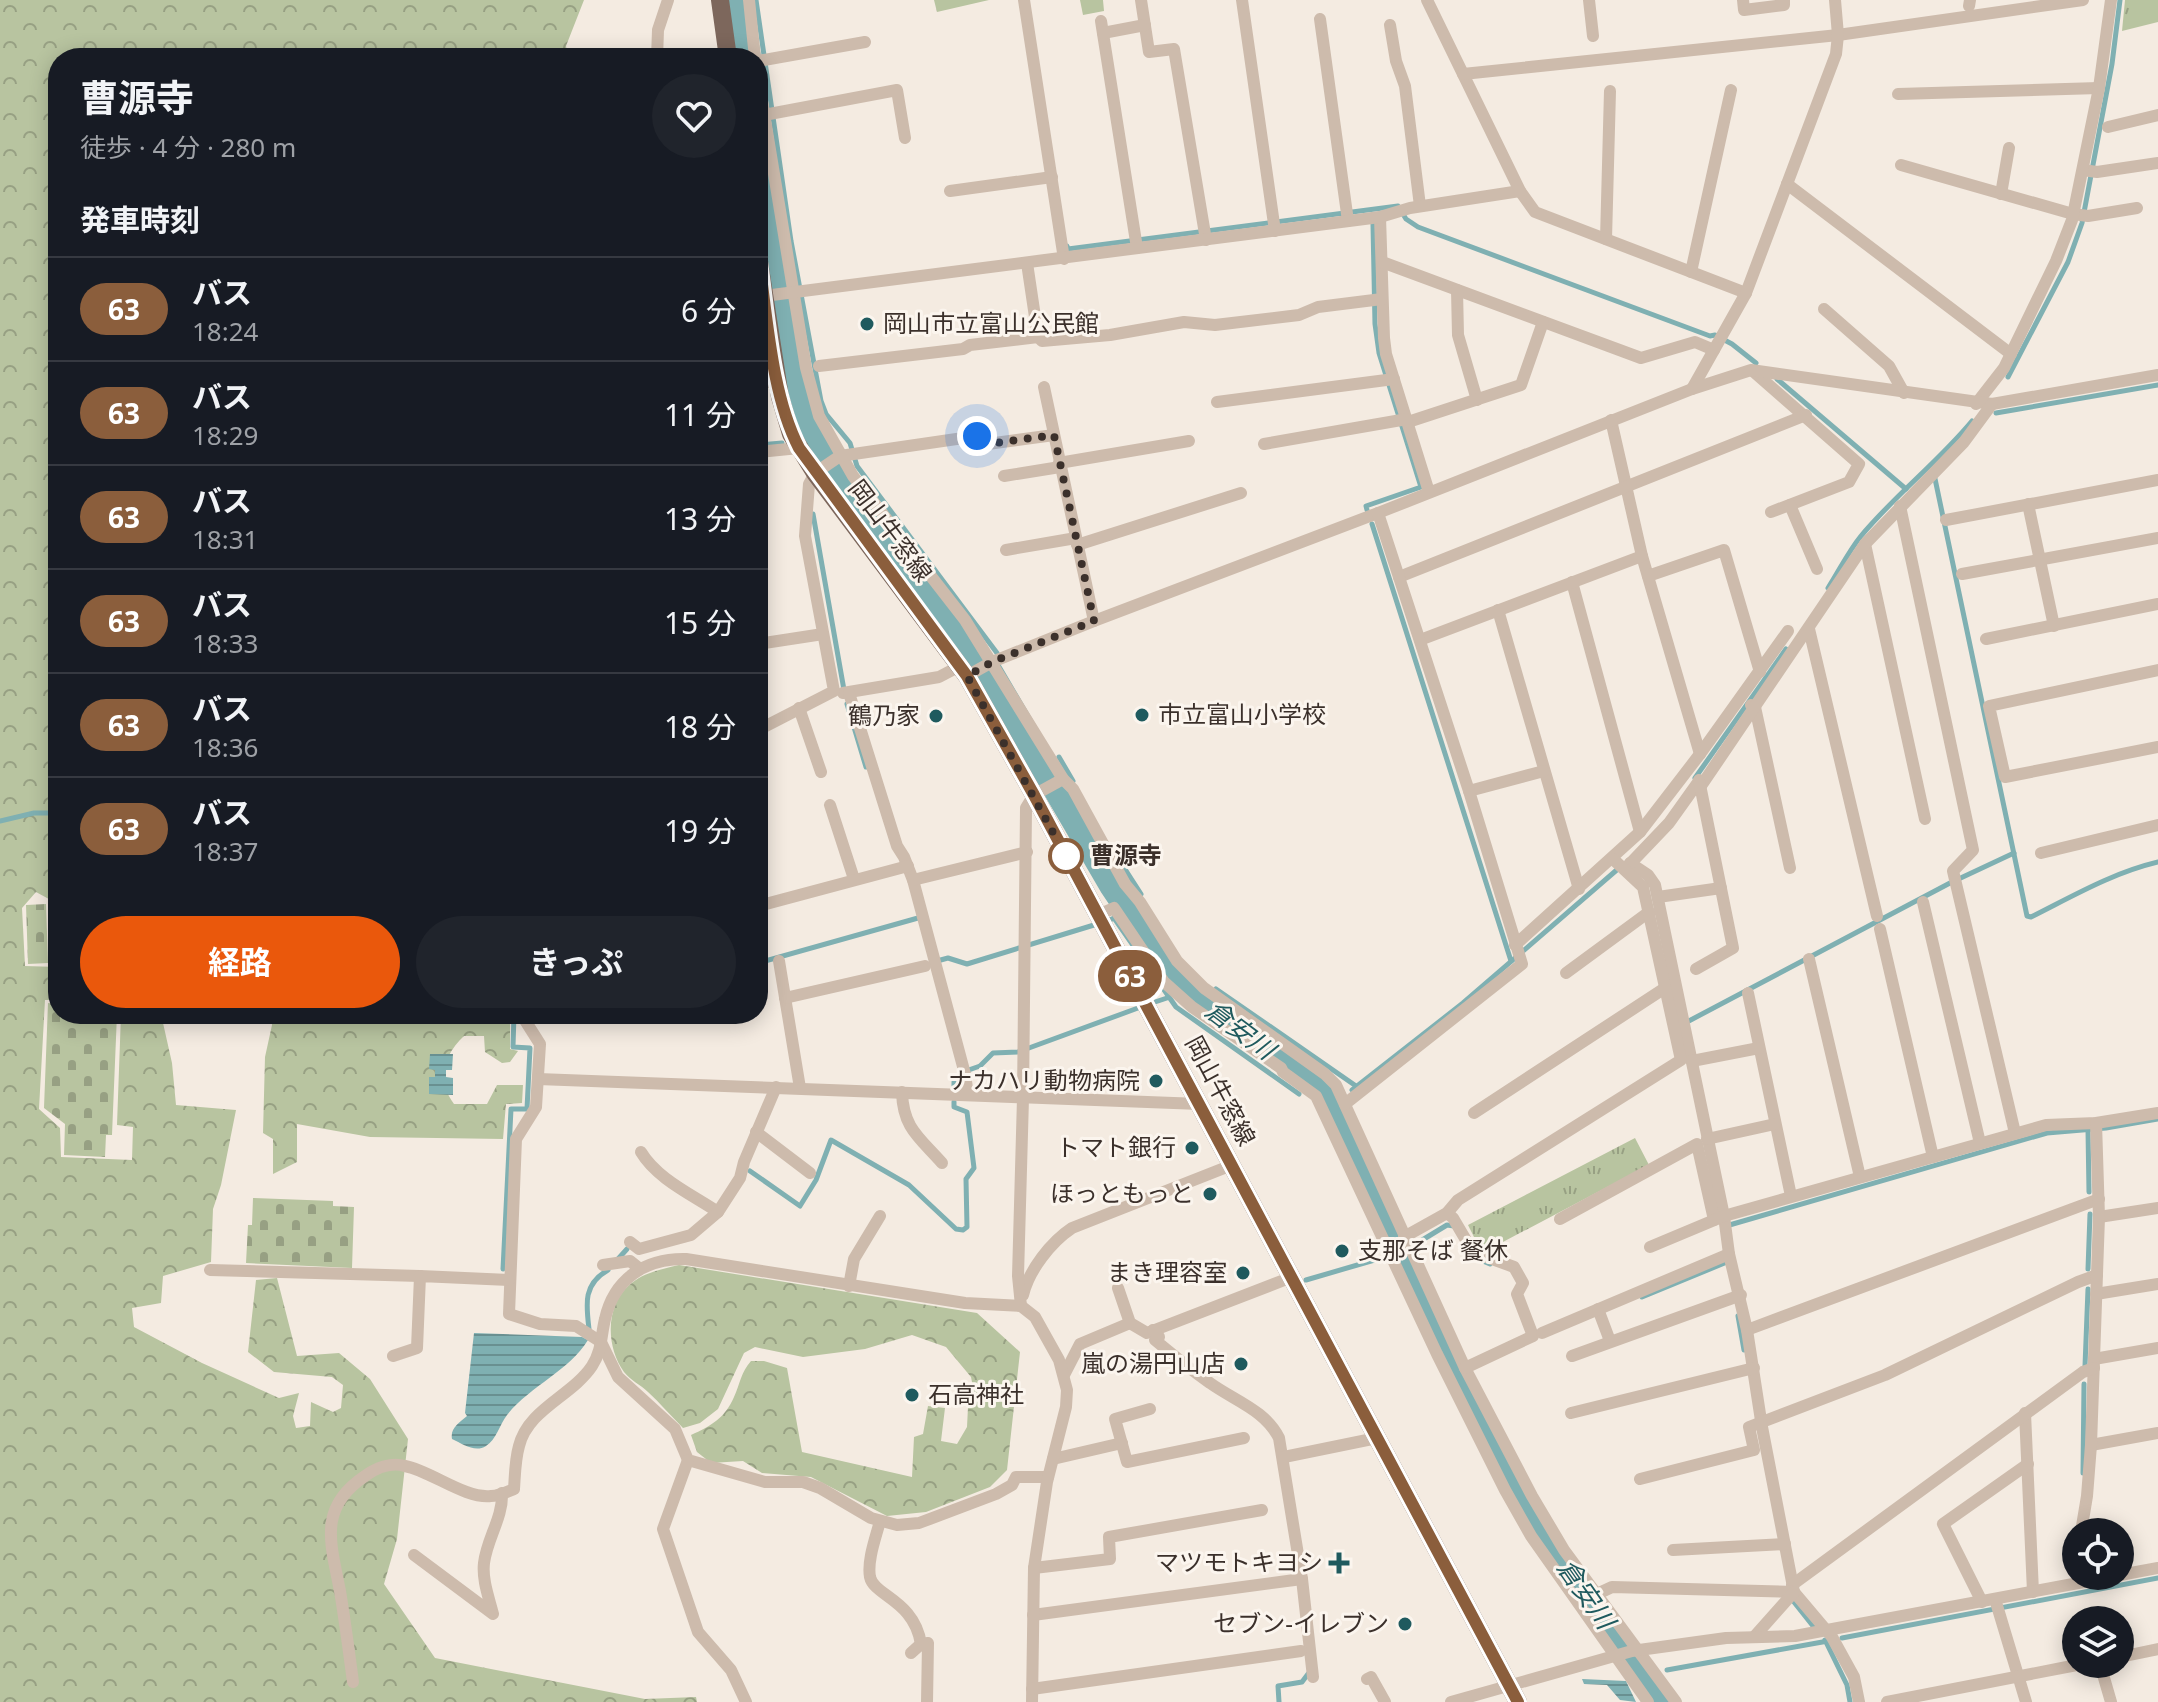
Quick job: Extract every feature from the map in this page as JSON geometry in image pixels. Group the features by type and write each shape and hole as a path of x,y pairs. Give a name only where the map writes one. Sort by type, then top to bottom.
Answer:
{"main road":[{"path":"720,0 727,48"},
{"name":"岡山牛窓線","path":"768,296 778,382 786,421 799,448 820,469 964,671 1039,792 1098,915 1514,1694"}],"street":[{"path":"657,48 658,30 668,0"},
{"path":"749,0 758,48"},
{"path":"1024,0 1064,259"},
{"path":"1141,0 1149,52 1174,49 1205,234"},
{"path":"1242,0 1274,226"},
{"path":"1427,0 1520,191 1535,212 1746,293"},
{"path":"1589,0 1593,36"},
{"path":"1743,0 1744,10 1784,5 1784,0"},
{"path":"1692,389 1746,293 1836,54 1835,0"},
{"path":"1463,74 1838,35 2083,0"},
{"path":"1976,404 2004,368 2080,215 2089,171 2111,0"},
{"path":"1320,19 1348,216"},
{"path":"1137,244 1102,27 1145,25"},
{"path":"1390,25 1396,61 1405,86 1420,206"},
{"path":"768,59 865,42"},
{"path":"1898,94 2099,88"},
{"path":"769,114 897,90 905,138"},
{"path":"1691,272 1731,90"},
{"path":"1606,239 1610,91"},
{"path":"768,111 811,393 819,416 965,620 1061,780 1073,789 1125,884 1177,961 1204,988 1336,1085 1465,1368 1532,1496 1564,1550 1597,1594 1648,1702"},
{"path":"2108,127 2158,115"},
{"path":"2001,194 2009,148"},
{"path":"2089,171 2158,163"},
{"path":"1901,165 2080,215 2137,208"},
{"path":"950,191 1052,177"},
{"path":"1787,184 2011,354"},
{"path":"768,296 1064,259 1205,234 1348,216 1380,217 1420,206 1520,191"},
{"path":"1380,217 1382,262 1377,300 1389,380 1429,492"},
{"path":"1382,262 1641,358 1695,342 1718,343"},
{"path":"1027,263 1038,337 1042,341 1184,322 1215,325 1299,315 1318,307 1377,300"},
{"path":"1457,290 1458,335 1477,400"},
{"path":"1824,309 1889,366 1904,393"},
{"path":"1264,444 1403,421 1521,385 1543,322"},
{"path":"819,366 1038,337"},
{"path":"1751,370 1859,464 1849,482 1771,512"},
{"path":"768,725 799,708 843,693 939,677 992,662 1611,420 1751,370 1976,404 1992,404 2158,375"},
{"path":"1217,402 1389,380"},
{"path":"768,382 778,382"},
{"path":"1044,387 1094,621"},
{"path":"1518,952 1579,889 1624,865 1669,823 1696,778 1749,703 1809,629 1865,544 1964,442 1992,404"},
{"path":"1399,577 1806,415"},
{"path":"1611,420 1642,556 1700,754 1696,778 1733,948 1696,969"},
{"path":"968,1095 913,880 897,846 853,711 843,693 823,634 805,536 809,484 820,469 845,455 977,436 980,445 1054,435"},
{"path":"1004,476 1189,441"},
{"path":"768,451 799,448"},
{"path":"1946,520 2158,480"},
{"path":"1006,550 1076,542 1241,493"},
{"path":"2028,504 2054,626"},
{"path":"1790,505 1817,569"},
{"path":"1900,506 1973,850 1953,871 2015,1133"},
{"path":"1345,1104 1522,964 1378,513"},
{"path":"1962,574 2158,538"},
{"path":"1865,544 1925,819"},
{"path":"1648,576 1724,550 1760,672"},
{"path":"1420,640 1642,556"},
{"path":"1572,582 1640,832"},
{"path":"1986,639 2158,604"},
{"path":"1498,610 1579,889"},
{"path":"1809,629 1933,1157"},
{"path":"1700,754 1749,703 1760,672 1788,631"},
{"path":"768,642 823,634"},
{"path":"2158,670 1989,706 2005,777 2158,747"},
{"path":"1749,703 1790,868"},
{"path":"799,708 821,772"},
{"path":"1469,791 1544,771"},
{"path":"1624,865 1640,832 1696,778"},
{"path":"1021,1306 1018,1276 1026,808 1039,792 1061,780"},
{"path":"830,805 854,879"},
{"path":"2041,853 2158,825"},
{"path":"913,880 1027,852"},
{"path":"1624,865 1648,875 1658,897 1727,1255 1747,1330 1750,1369 1763,1420 1790,1592 1828,1630 1854,1677 1859,1702"},
{"path":"1404,1237 1447,1213 1458,1200 1681,1060 1643,887 1624,865"},
{"path":"768,903 905,867"},
{"path":"1658,897 1721,888"},
{"path":"1923,902 1980,1143"},
{"path":"1098,915 1114,908 1164,982 1316,1096 1437,1354 1531,1536 1598,1632 1626,1652 1676,1702"},
{"path":"1566,973 1649,912"},
{"path":"1809,959 1860,1177"},
{"path":"779,961 800,1088"},
{"path":"785,998 925,966"},
{"path":"1474,1113 1665,988"},
{"path":"1748,993 1791,1196"},
{"path":"527,1024 540,1044 538,1079 536,1107 516,1139 509,1314 540,1324 576,1326 601,1342 618,1377 675,1429 688,1460 663,1529 698,1632 731,1670 746,1702"},
{"path":"1692,1061 1759,1048"},
{"path":"538,1079 1200,1104"},
{"path":"630,1242 639,1249 691,1235 718,1212 740,1178 776,1087"},
{"path":"902,1092 907,1122 942,1163"},
{"path":"1650,1247 1791,1196 2015,1133 2046,1125 2096,1128 2158,1113"},
{"path":"1707,1139 1775,1124"},
{"path":"2083,1518 2091,1445 2099,1217 2096,1128"},
{"path":"756,1132 810,1173"},
{"path":"1560,1219 1697,1144 1722,1222"},
{"path":"641,1152 663,1175 718,1212"},
{"path":"1021,1306 1026,1285 1061,1236 1072,1228 1232,1165"},
{"path":"1747,1330 2099,1199"},
{"path":"2099,1217 2158,1208"},
{"path":"1447,1213 1473,1252 1514,1267 1523,1283 1517,1294 1533,1336 1465,1368"},
{"path":"849,1286 854,1259 880,1216"},
{"path":"1542,1333 1599,1312 1727,1255"},
{"path":"353,1682 340,1590 330,1545 330,1526 345,1492 374,1470 403,1465 477,1496 491,1496 514,1489 519,1445 529,1424 586,1374 598,1355 608,1309 618,1287 630,1274 669,1259 686,1259 965,1303 1021,1306 1035,1317 1059,1360 1067,1390 1066,1407 1048,1477 1034,1568 1032,1695 1301,1651"},
{"path":"603,1265 630,1261 640,1269"},
{"path":"210,1270 509,1280"},
{"path":"1640,1479 1754,1450 1749,1427 1885,1375 2097,1275"},
{"path":"393,1356 417,1348 420,1276"},
{"path":"1118,1288 1130,1323 1147,1333 1155,1333 1292,1277"},
{"path":"2096,1294 2158,1284"},
{"path":"1572,1356 1736,1296"},
{"path":"1599,1312 1610,1341"},
{"path":"1064,1375 1080,1344 1130,1323"},
{"path":"1155,1333 1155,1340 1188,1368 1262,1414 1279,1438 1313,1677"},
{"path":"1754,1637 1790,1592 2025,1413 2094,1364 2158,1348"},
{"path":"1571,1413 1750,1369"},
{"path":"1150,1409 1115,1419 1127,1462 1244,1438"},
{"path":"2025,1413 2033,1592"},
{"path":"2091,1445 2158,1433"},
{"path":"1284,1457 1377,1438"},
{"path":"1053,1459 1122,1443"},
{"path":"688,1460 765,1482 803,1482 820,1488 871,1518 897,1525 919,1523 996,1494 1012,1485 1016,1477 1048,1477"},
{"path":"2026,1702 1993,1604 1943,1524 2028,1464"},
{"path":"414,1555 493,1614 483,1576 484,1559 502,1508 502,1493"},
{"path":"1034,1568 1110,1559 1109,1537 1262,1510"},
{"path":"880,1521 870,1575 873,1584 912,1616 918,1628 916,1648 928,1643 927,1702"},
{"path":"1673,1550 1781,1544"},
{"path":"2134,1573 2158,1568"},
{"path":"1033,1615 1299,1580"},
{"path":"1451,1702 1514,1694 1626,1652 1754,1637 1795,1636 1993,1604 2062,1585"},
{"path":"1597,1594 1612,1587 1790,1592"},
{"path":"2134,1654 2158,1649"},
{"path":"1887,1702 1939,1697 2062,1668"},
{"path":"1367,1679 1371,1677 1385,1702"},
{"path":"2104,1678 2111,1702"}],"green space":[{"path":"0,0 584,0 566,48 48,48 48,899 36,892 22,908 25,966 48,967 39,1109 60,1128 61,1157 132,1160 133,1127 117,1125 121,1024 163,1024 172,1063 176,1105 236,1110 213,1209 211,1262 163,1276 161,1303 132,1308 134,1327 202,1363 279,1398 299,1393 293,1416 296,1428 310,1426 311,1402 333,1412 341,1408 343,1385 332,1377 274,1372 248,1352 256,1280 277,1278 297,1356 339,1353 370,1379 408,1439 397,1539 384,1584 435,1658 645,1699 696,1697 697,1702 0,1702"},
{"path":"934,0 989,0 937,12"},
{"path":"1080,0 1103,0 1104,11 1083,15"},
{"path":"2125,0 2158,0 2158,22 2122,31"},
{"path":"46,904 48,963 28,964 26,905"},
{"path":"48,1003 48,1024 117,1024 112,1135 106,1135 105,1157 64,1155 65,1124 44,1108"},
{"path":"510,1024 510,1049 518,1051 510,1062 502,1063 485,1052 484,1036 464,1036 447,1060 445,1086 454,1104 487,1104 497,1085 523,1085 522,1103 506,1104 503,1139 370,1137 297,1124 297,1162 273,1174 273,1139 263,1133 265,1057 272,1025"},
{"path":"1635,1138 1649,1165 1501,1243 1494,1241 1480,1249 1468,1225"},
{"path":"253,1198 333,1201 333,1206 354,1207 352,1268 246,1263"},
{"path":"679,1265 977,1313 1020,1352 1007,1470 990,1487 926,1512 887,1516 811,1477 762,1473 743,1461 711,1463 697,1452 691,1435 722,1416 751,1361 764,1361 787,1368 802,1452 912,1477 914,1437 923,1434 928,1406 945,1408 941,1441 957,1444 967,1427 968,1407 975,1397 971,1377 946,1347 912,1335 865,1349 803,1357 755,1347 744,1353 718,1409 700,1423 683,1428 624,1372 613,1350 611,1337 613,1312 624,1291 643,1276"}],"water":[{"path":"430,1054 453,1054 452,1070 446,1070 446,1077 453,1078 453,1095 429,1094 429,1077 435,1077 435,1070 429,1069"},
{"path":"474,1333 582,1337 588,1340 571,1361 516,1405 489,1443 478,1449 452,1439 452,1432 467,1416"},
{"path":"1582,1679 1626,1681 1636,1702 1620,1700 1607,1685 1584,1684"}],"waterway":[{"name":"倉安川","path":"738,0 745,48"},
{"path":"756,0 763,48"},
{"path":"2008,377 2068,262 2082,223 2112,64 2120,0"},
{"path":"768,83 791,241 826,414 850,443 857,466 997,653"},
{"name":"倉安川","path":"768,205 799,403 816,444 990,674 1113,885 1172,973 1192,994 1318,1084 1328,1095 1458,1375 1532,1519 1662,1702"},
{"path":"1067,246 1068,249 1398,206 1406,219 1418,227 1710,336 1715,335 1756,363"},
{"path":"1367,510 1366,506 1421,487 1379,353 1375,324 1373,224"},
{"path":"1777,379 1906,489"},
{"path":"1996,413 2158,385"},
{"path":"1828,588 1861,536 1972,421"},
{"path":"768,444 782,443"},
{"path":"1934,474 2027,916 2031,917 2109,879 2158,862"},
{"path":"813,514 844,690"},
{"path":"1372,524 1511,961"},
{"path":"1695,778 1786,649"},
{"path":"847,704 866,767"},
{"path":"1059,757 1073,781"},
{"path":"0,821 48,813"},
{"path":"1114,852 1141,894"},
{"path":"1685,1023 1950,883 2014,853"},
{"path":"1352,1090 1463,1003 1619,868"},
{"path":"768,960 918,918"},
{"path":"1110,920 1114,918 1176,1007 1299,1094"},
{"path":"937,961 948,958 967,964 1094,925"},
{"path":"1216,989 1356,1086"},
{"path":"1155,1002 1167,998"},
{"path":"954,1089 954,1082 960,1073 980,1066 993,1053 1018,1052 1138,1008"},
{"path":"503,1269 511,1109 527,1109 530,1048 513,1047 514,1024"},
{"path":"750,1171 800,1206 816,1180 831,1140 909,1185 956,1229 963,1230 967,1227 966,1179 974,1168 967,1112 954,1107 954,1102"},
{"path":"1726,1226 2047,1133 2106,1128 2158,1119"},
{"path":"2088,1130 2089,1192"},
{"path":"2088,1269 2090,1214"},
{"path":"1414,1245 1447,1225 1454,1226"},
{"path":"618,1259 627,1249"},
{"name":"倉安川","path":"1396,1255 1404,1251"},
{"path":"1471,1256 1490,1264"},
{"path":"1306,1280 1378,1259"},
{"path":"1642,1297 1727,1262"},
{"path":"589,1329 587,1303 590,1288 608,1270"},
{"path":"2085,1366 2088,1289"},
{"path":"1738,1316 1744,1350"},
{"path":"2083,1473 2084,1384"},
{"path":"1842,1638 2158,1578"},
{"path":"1790,1597 1813,1626"},
{"path":"1825,1640 1847,1685 1850,1702"},
{"path":"1667,1670 1828,1641"},
{"path":"1279,1702 1278,1686 1302,1682 1308,1674"}],"bus line":[{"name":"63","path":"768,320 780,397 791,434 815,473 967,676 1200,1104 1518,1702"}],"place":[{"name":"岡山市立富山公民館","path":"867,324"},
{"name":"市立富山小学校","path":"1142,715"},
{"name":"鶴乃家","path":"936,716"},
{"name":"曹源寺","path":"1066,856"},
{"name":"ナカハリ動物病院","path":"1156,1081"},
{"name":"トマト銀行","path":"1192,1148"},
{"name":"ほっともっと","path":"1210,1194"},
{"name":"支那そば 餐休","path":"1342,1251"},
{"name":"まき理容室","path":"1243,1273"},
{"name":"嵐の湯円山店","path":"1241,1364"},
{"name":"石高神社","path":"912,1395"},
{"name":"マツモトキヨシ","path":"1339,1563"},
{"name":"セブン-イレブン","path":"1405,1624"}],"route":[{"path":"977,436 980,445 1054,435 1094,621 992,662 967,676 1072,867 1066,856"}]}
